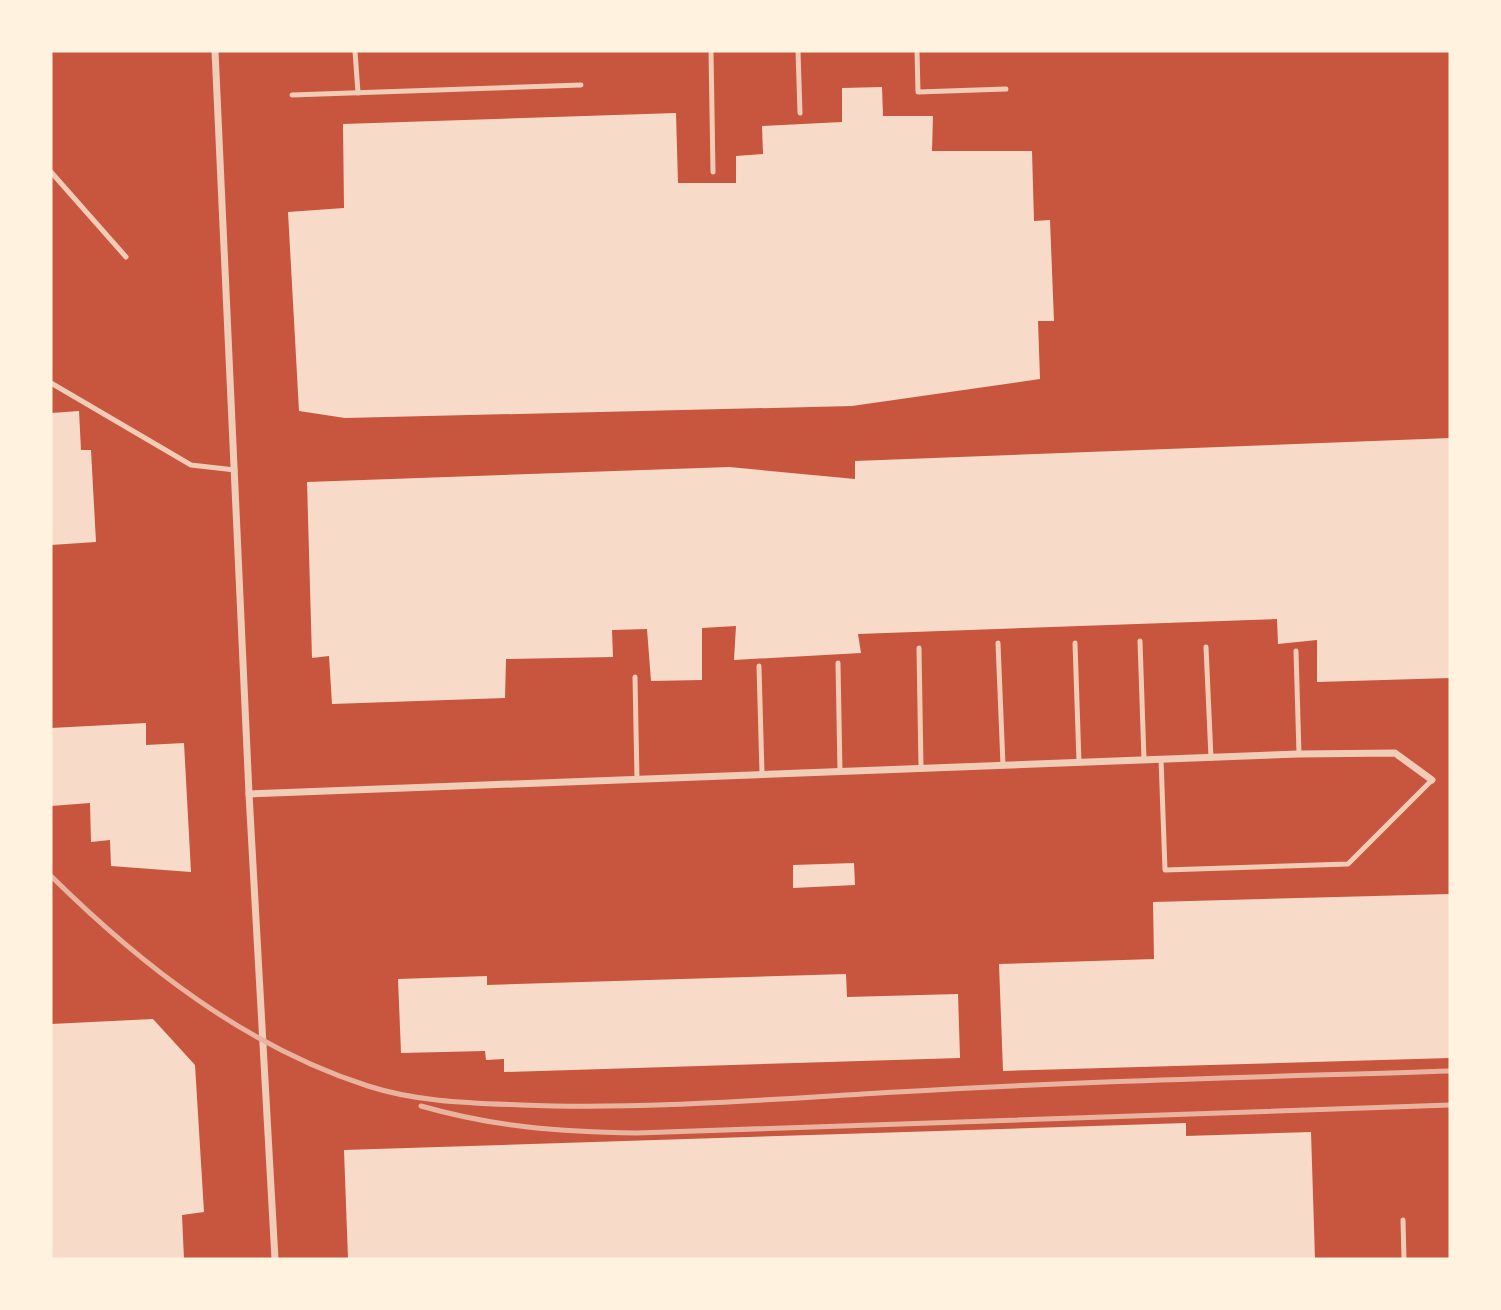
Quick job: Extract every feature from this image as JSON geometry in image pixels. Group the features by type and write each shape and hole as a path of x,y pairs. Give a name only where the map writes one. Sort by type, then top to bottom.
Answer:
{"street":[{"path":"215,51 249,794 275,1259"},
{"path":"249,794 1299,754 1395,754 1432,780"}],"lane":[{"path":"355,51 358,93"},
{"path":"711,51 713,172"},
{"path":"798,51 800,113"},
{"path":"917,51 918,92 1006,89"},
{"path":"292,95 582,85"},
{"path":"51,172 126,257"},
{"path":"51,383 191,465 235,470"},
{"path":"1140,641 1144,760"},
{"path":"999,643 1003,765"},
{"path":"1075,643 1079,762"},
{"path":"1206,647 1211,758"},
{"path":"919,648 921,768"},
{"path":"1296,651 1299,754"},
{"path":"838,663 840,771"},
{"path":"759,666 762,774"},
{"path":"635,677 637,779"},
{"path":"1161,759 1165,870 1348,864 1432,780"},
{"path":"1403,1220 1404,1259"}],"building":[{"path":"882,87 883,116 933,116 932,151 1032,151 1034,221 1050,220 1054,321 1038,321 1040,379 852,406 345,418 299,411 288,212 344,208 343,124 676,113 678,183 736,183 736,156 763,154 762,126 842,122 842,88"},
{"path":"79,411 81,450 91,450 96,542 51,545 51,413"},
{"path":"1450,438 1450,678 1317,682 1317,640 1278,644 1277,619 858,634 861,653 734,660 736,626 702,628 702,680 651,681 647,629 612,630 613,657 506,659 505,698 332,704 329,656 312,658 307,482 729,467 855,479 855,461"},
{"path":"146,723 146,745 184,743 191,872 111,866 110,840 91,842 90,803 51,806 51,728"},
{"path":"854,863 855,885 793,888 793,865"},
{"path":"1450,894 1450,1058 1003,1071 999,964 1154,959 1153,902"},
{"path":"846,974 847,997 958,994 960,1058 504,1072 504,1059 486,1060 485,1051 401,1053 398,979 487,976 487,985"},
{"path":"153,1019 195,1065 204,1212 182,1215 184,1259 51,1259 51,1024"},
{"path":"1186,1123 1186,1136 1311,1132 1315,1259 348,1259 344,1150"}],"railway":[{"path":"51,876 121,941 198,1000 238,1026 323,1069 368,1086 424,1099 521,1105 662,1105 1035,1085 1450,1071"},
{"path":"421,1106 501,1124 637,1133 1450,1105"}]}
